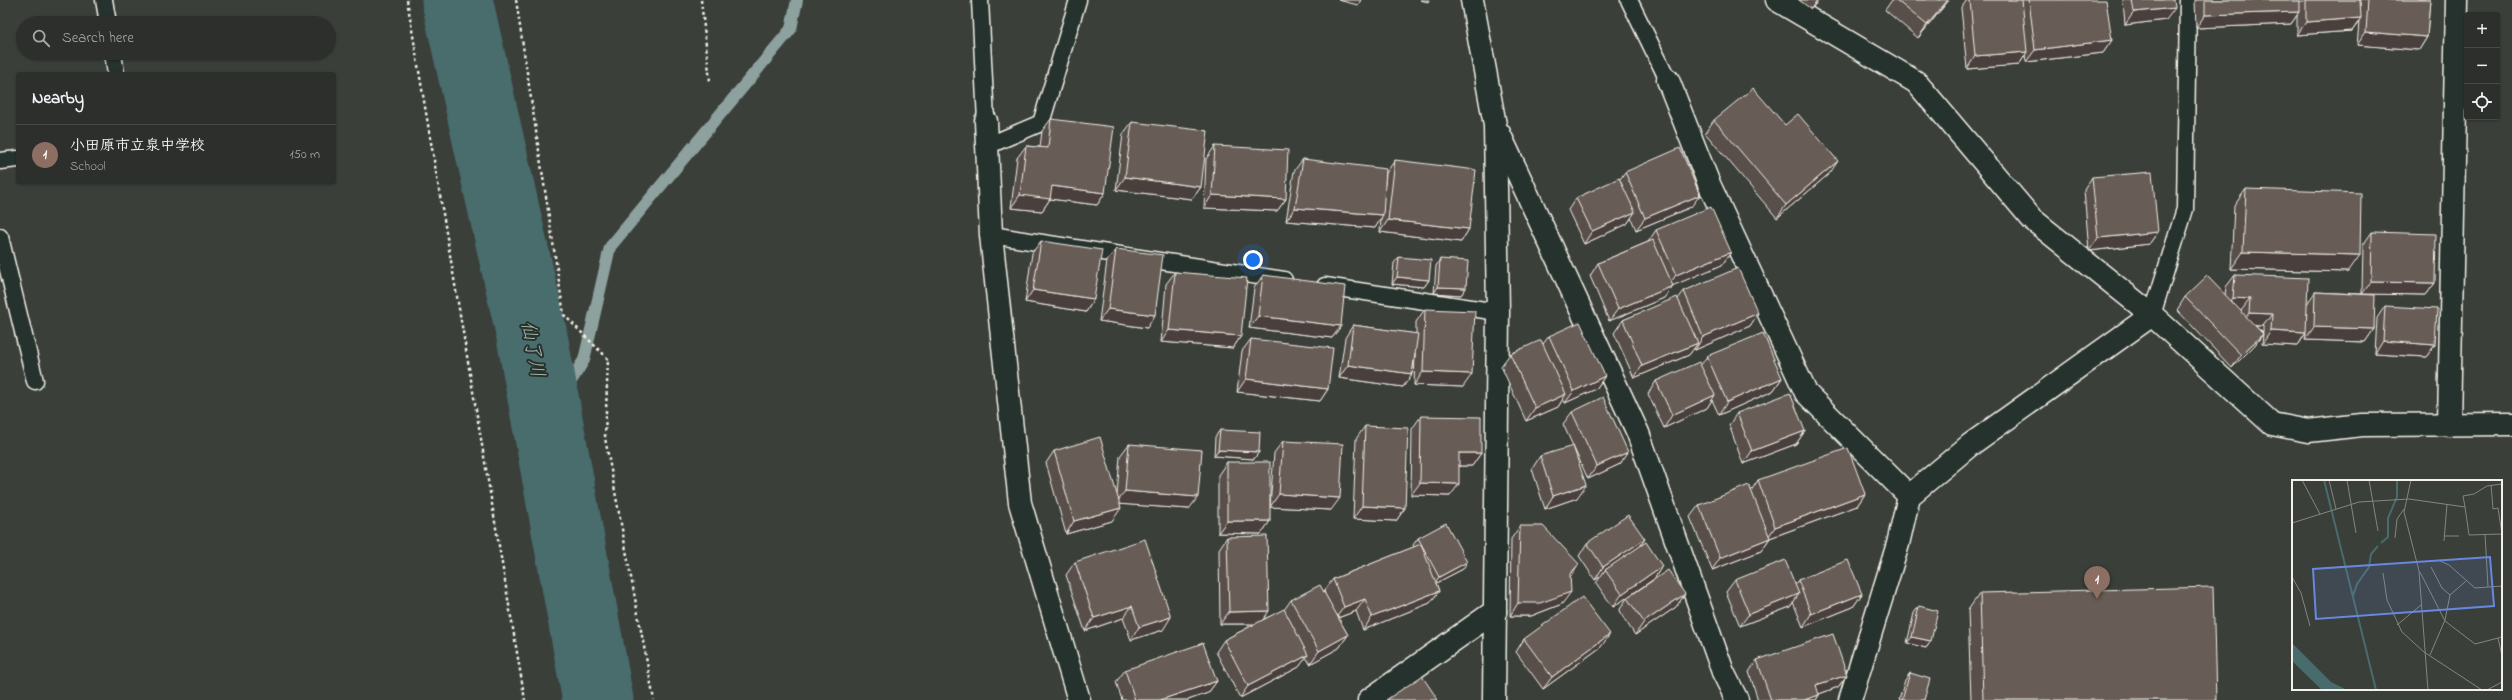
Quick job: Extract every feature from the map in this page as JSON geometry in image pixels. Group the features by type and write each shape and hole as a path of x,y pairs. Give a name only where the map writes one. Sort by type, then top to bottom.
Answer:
{"street":[{"path":"1472,0 1495,125 1498,312 1494,700"},
{"path":"1777,0 1916,82 2032,219 2152,315 2272,424 2308,431 2362,425 2512,424"},
{"path":"2449,425 2457,0"},
{"path":"1668,80 1709,184 1806,393 1909,496"},
{"path":"986,121 991,235 1020,503 1079,700"},
{"path":"1495,125 1638,433 1723,672 1737,700"},
{"path":"1850,700 1898,544 1909,496 1970,445 2152,315"},
{"path":"1369,700 1495,611"}],"lane":[{"path":"104,0 107,16"},
{"path":"980,0 986,121"},
{"path":"987,146 1041,123 1078,0"},
{"path":"1628,0 1668,80"},
{"path":"2152,315 2185,209 2188,0"},
{"path":"114,60 116,72"},
{"path":"0,161 16,158"},
{"path":"991,235 1498,312"},
{"path":"0,237 35,381"}],"path":[{"path":"407,0 525,700"},
{"path":"516,0 564,316 608,359 605,438 654,700"},
{"path":"701,0 710,81"}],"building":[{"path":"1896,0 1948,0 1927,25"},
{"path":"1970,0 2022,0 2027,52 1975,56"},
{"path":"2029,0 2106,0 2112,40 2035,50"},
{"path":"2132,0 2174,0 2175,8 2134,12"},
{"path":"2205,0 2299,0 2299,12 2205,15"},
{"path":"2306,0 2360,0 2361,18 2306,22"},
{"path":"2368,0 2430,0 2427,37 2366,32"},
{"path":"1753,88 1785,125 1798,114 1838,161 1786,205 1714,120"},
{"path":"1051,119 1114,127 1105,193 1052,186 1050,199 1020,195 1026,146 1048,148"},
{"path":"1132,122 1208,131 1201,187 1125,177"},
{"path":"1215,146 1288,150 1286,199 1212,195"},
{"path":"1680,148 1700,195 1645,218 1625,172"},
{"path":"1303,159 1386,169 1383,215 1295,208"},
{"path":"1395,160 1476,170 1469,229 1388,220"},
{"path":"2152,172 2158,232 2098,238 2092,177"},
{"path":"1619,178 1635,212 1592,231 1576,198"},
{"path":"2246,189 2361,193 2360,255 2243,252"},
{"path":"1711,207 1731,252 1676,275 1656,230"},
{"path":"2372,232 2436,234 2435,283 2371,282"},
{"path":"1653,240 1673,286 1618,309 1598,263"},
{"path":"1041,241 1102,250 1094,299 1033,290"},
{"path":"1116,249 1163,255 1155,315 1108,309"},
{"path":"1399,257 1431,260 1429,280 1397,277"},
{"path":"1440,259 1468,261 1466,288 1438,287"},
{"path":"1738,268 1758,313 1703,337 1684,291"},
{"path":"1175,272 1247,278 1241,336 1169,330"},
{"path":"1263,275 1345,286 1341,326 1258,316"},
{"path":"2235,275 2308,278 2306,333 2271,331 2272,314 2249,313 2250,299 2233,298"},
{"path":"2207,276 2263,334 2241,355 2185,297"},
{"path":"2315,292 2375,295 2374,329 2314,327"},
{"path":"1677,297 1698,343 1642,366 1623,320"},
{"path":"2385,306 2437,309 2435,345 2383,341"},
{"path":"1425,309 1475,311 1472,374 1423,372"},
{"path":"1580,322 1605,376 1574,391 1549,336"},
{"path":"1353,325 1418,334 1412,374 1348,365"},
{"path":"1763,333 1782,378 1727,402 1707,356"},
{"path":"1251,339 1333,348 1328,389 1246,379"},
{"path":"1541,340 1566,394 1535,408 1510,354"},
{"path":"1699,362 1715,395 1672,415 1656,381"},
{"path":"1790,393 1805,431 1752,451 1737,413"},
{"path":"1603,397 1628,452 1597,466 1572,412"},
{"path":"1421,416 1481,417 1481,453 1459,453 1459,484 1420,483"},
{"path":"1365,426 1408,428 1405,508 1362,506"},
{"path":"1220,430 1260,432 1259,452 1218,450"},
{"path":"1100,437 1121,508 1074,521 1054,451"},
{"path":"1283,441 1343,444 1340,498 1279,494"},
{"path":"1129,444 1202,450 1198,497 1125,491"},
{"path":"1573,446 1586,485 1553,496 1540,456"},
{"path":"1848,448 1865,494 1775,527 1758,480"},
{"path":"1227,462 1270,462 1270,521 1227,521"},
{"path":"1749,485 1770,538 1720,558 1699,505"},
{"path":"1628,515 1645,539 1603,567 1587,543"},
{"path":"1446,523 1467,562 1439,577 1418,538"},
{"path":"1520,526 1543,526 1579,564 1570,574 1571,592 1540,603 1518,603"},
{"path":"1267,536 1269,611 1229,612 1227,537"},
{"path":"1145,539 1171,617 1139,627 1132,606 1094,618 1075,562"},
{"path":"1646,542 1662,566 1622,594 1605,570"},
{"path":"1421,544 1439,591 1372,617 1365,599 1344,607 1333,579"},
{"path":"1785,560 1799,594 1749,614 1735,580"},
{"path":"1848,560 1862,594 1811,614 1798,580"},
{"path":"1668,570 1685,594 1644,622 1627,598"},
{"path":"1320,585 1348,635 1319,651 1291,600"},
{"path":"2213,587 2216,700 1983,700 1980,593"},
{"path":"1582,597 1610,634 1552,677 1524,639"},
{"path":"1919,606 1938,611 1931,641 1912,637"},
{"path":"1284,609 1308,655 1248,686 1224,640"},
{"path":"1833,634 1847,675 1816,685 1819,695 1804,700 1771,700 1757,660"},
{"path":"1203,643 1217,681 1160,700 1135,700 1125,670"},
{"path":"1910,673 1930,679 1924,700 1902,700"},
{"path":"1422,676 1438,700 1386,700"}],"waterway":[{"name":"仙了川","path":"457,0 531,331 598,700"},
{"path":"547,420 584,360 610,247 791,29 797,0"}],"place":[{"name":"小田原市立泉中学校","path":"2097,599"}]}
